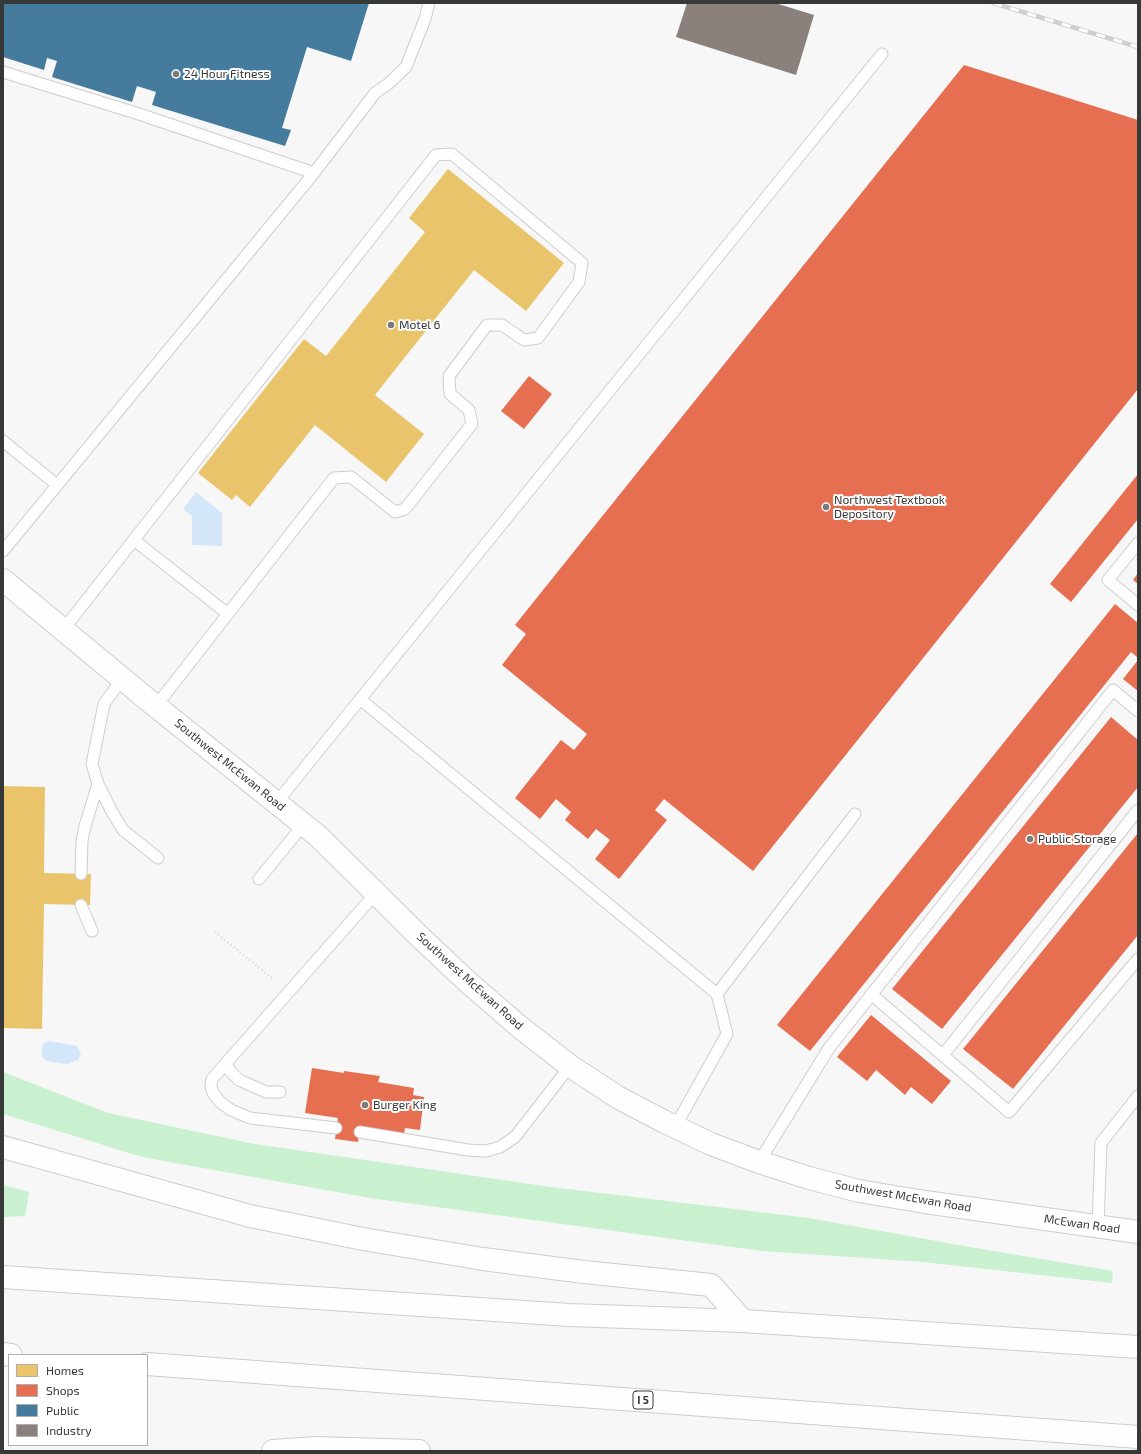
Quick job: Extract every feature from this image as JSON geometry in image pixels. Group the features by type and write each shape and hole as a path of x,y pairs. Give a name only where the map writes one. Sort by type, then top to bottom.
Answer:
{"main road":[{"name":"Southwest McEwan Road","path":"3,580 122,679 318,836 470,984 520,1028 570,1066 619,1098 711,1144 759,1162 809,1178 859,1191 1026,1216"},
{"path":"3,1147 250,1216 363,1239 491,1260 711,1286 743,1321"},
{"name":"McEwan Road","path":"1026,1216 1138,1232"},
{"path":"3,1277 569,1315 743,1321 1138,1347"},
{"name":"I 5","path":"148,1364 1138,1437"},
{"path":"273,1451 316,1448 419,1451"}],"lane":[{"path":"3,550 314,173 375,92 388,84 406,67 425,19 429,3"},
{"path":"277,802 882,54"},
{"path":"3,72 136,113 314,173"},
{"path":"63,630 436,155 452,154 582,263 579,282 538,338 524,340 502,324 487,325 449,376 450,394 470,410 472,424 405,509 395,512 351,477 334,478 156,706"},
{"path":"3,440 57,485"},
{"path":"134,540 228,614"},
{"path":"1138,543 1108,580 1138,605"},
{"path":"122,679 104,704 92,764 98,784 123,830 158,858"},
{"path":"759,1162 829,1048 1113,690 1138,711"},
{"path":"360,699 717,994 727,1034 675,1127"},
{"path":"81,874 82,841 98,784"},
{"path":"943,1055 1138,810"},
{"path":"717,994 855,814"},
{"path":"258,879 304,824"},
{"path":"336,1128 250,1118 231,1110 220,1102 213,1093 211,1086 212,1079 376,893"},
{"path":"81,905 92,932"},
{"path":"871,994 1009,1112 1138,959"},
{"path":"226,1063 230,1071 239,1080 266,1092 280,1092"},
{"path":"360,1132 468,1150 486,1151 500,1147 514,1137 524,1126 570,1066"},
{"path":"1098,1226 1101,1143 1138,1096"}],"path":[{"path":"215,932 289,992"}],"green space":[{"path":"3,1072 108,1113 255,1144 551,1187 809,1218 1113,1271 1112,1283 923,1262 762,1251 370,1198 142,1157 3,1114"},
{"path":"3,1185 29,1192 25,1216 3,1217"}],"water":[{"path":"196,492 222,513 222,546 192,545 192,516 183,509"},
{"path":"49,1041 77,1046 81,1054 78,1060 67,1064 45,1060 41,1054 42,1049 44,1043"}],"building: Homes":[{"name":"Motel 6","path":"448,169 564,263 526,311 474,270 375,395 424,434 386,482 315,425 250,507 236,495 232,500 198,473 304,339 326,356 425,232 409,218"},
{"path":"3,786 45,787 44,873 91,874 90,905 44,904 42,1029 3,1028"}],"building: Shops":[{"name":"Northwest Textbook Depository","path":"964,65 1138,120 1138,389 753,871 664,799 655,810 667,820 619,879 595,859 610,840 596,829 588,839 565,820 571,812 556,799 540,819 515,798 561,740 574,750 587,734 502,665 526,634 515,625"},
{"path":"529,376 552,394 524,429 501,411"},
{"path":"1138,474 1138,519 1071,602 1050,584"},
{"path":"1138,573 1138,584 1133,580"},
{"path":"1115,604 1138,623 1138,658 1131,652 810,1051 777,1025"},
{"path":"1138,660 1138,691 1123,679"},
{"path":"1111,717 1138,740 1138,787 942,1029 892,989"},
{"path":"1138,833 1138,935 1013,1089 963,1049"},
{"path":"871,1015 951,1081 932,1104 911,1087 905,1095 876,1070 867,1081 837,1057"},
{"name":"Burger King","path":"312,1068 344,1073 344,1071 380,1076 378,1082 414,1088 413,1095 424,1097 420,1130 405,1128 404,1134 360,1127 358,1142 335,1139 338,1118 305,1113"}],"building: Public":[{"name":"24 Hour Fitness","path":"3,3 369,3 351,61 307,47 282,128 291,130 285,146 152,105 156,92 137,86 132,102 52,77 57,61 47,58 44,70 3,57"}],"building: Industry":[{"path":"687,3 775,3 814,15 796,75 676,37"}],"railway":[{"path":"993,3 1138,47"}],"place":[{"name":"24 Hour Fitness","path":"176,74"},
{"name":"Motel 6","path":"391,325"},
{"name":"Northwest Textbook Depository","path":"826,507"},
{"name":"Public Storage","path":"1030,839"},
{"name":"Burger King","path":"365,1105"}]}
